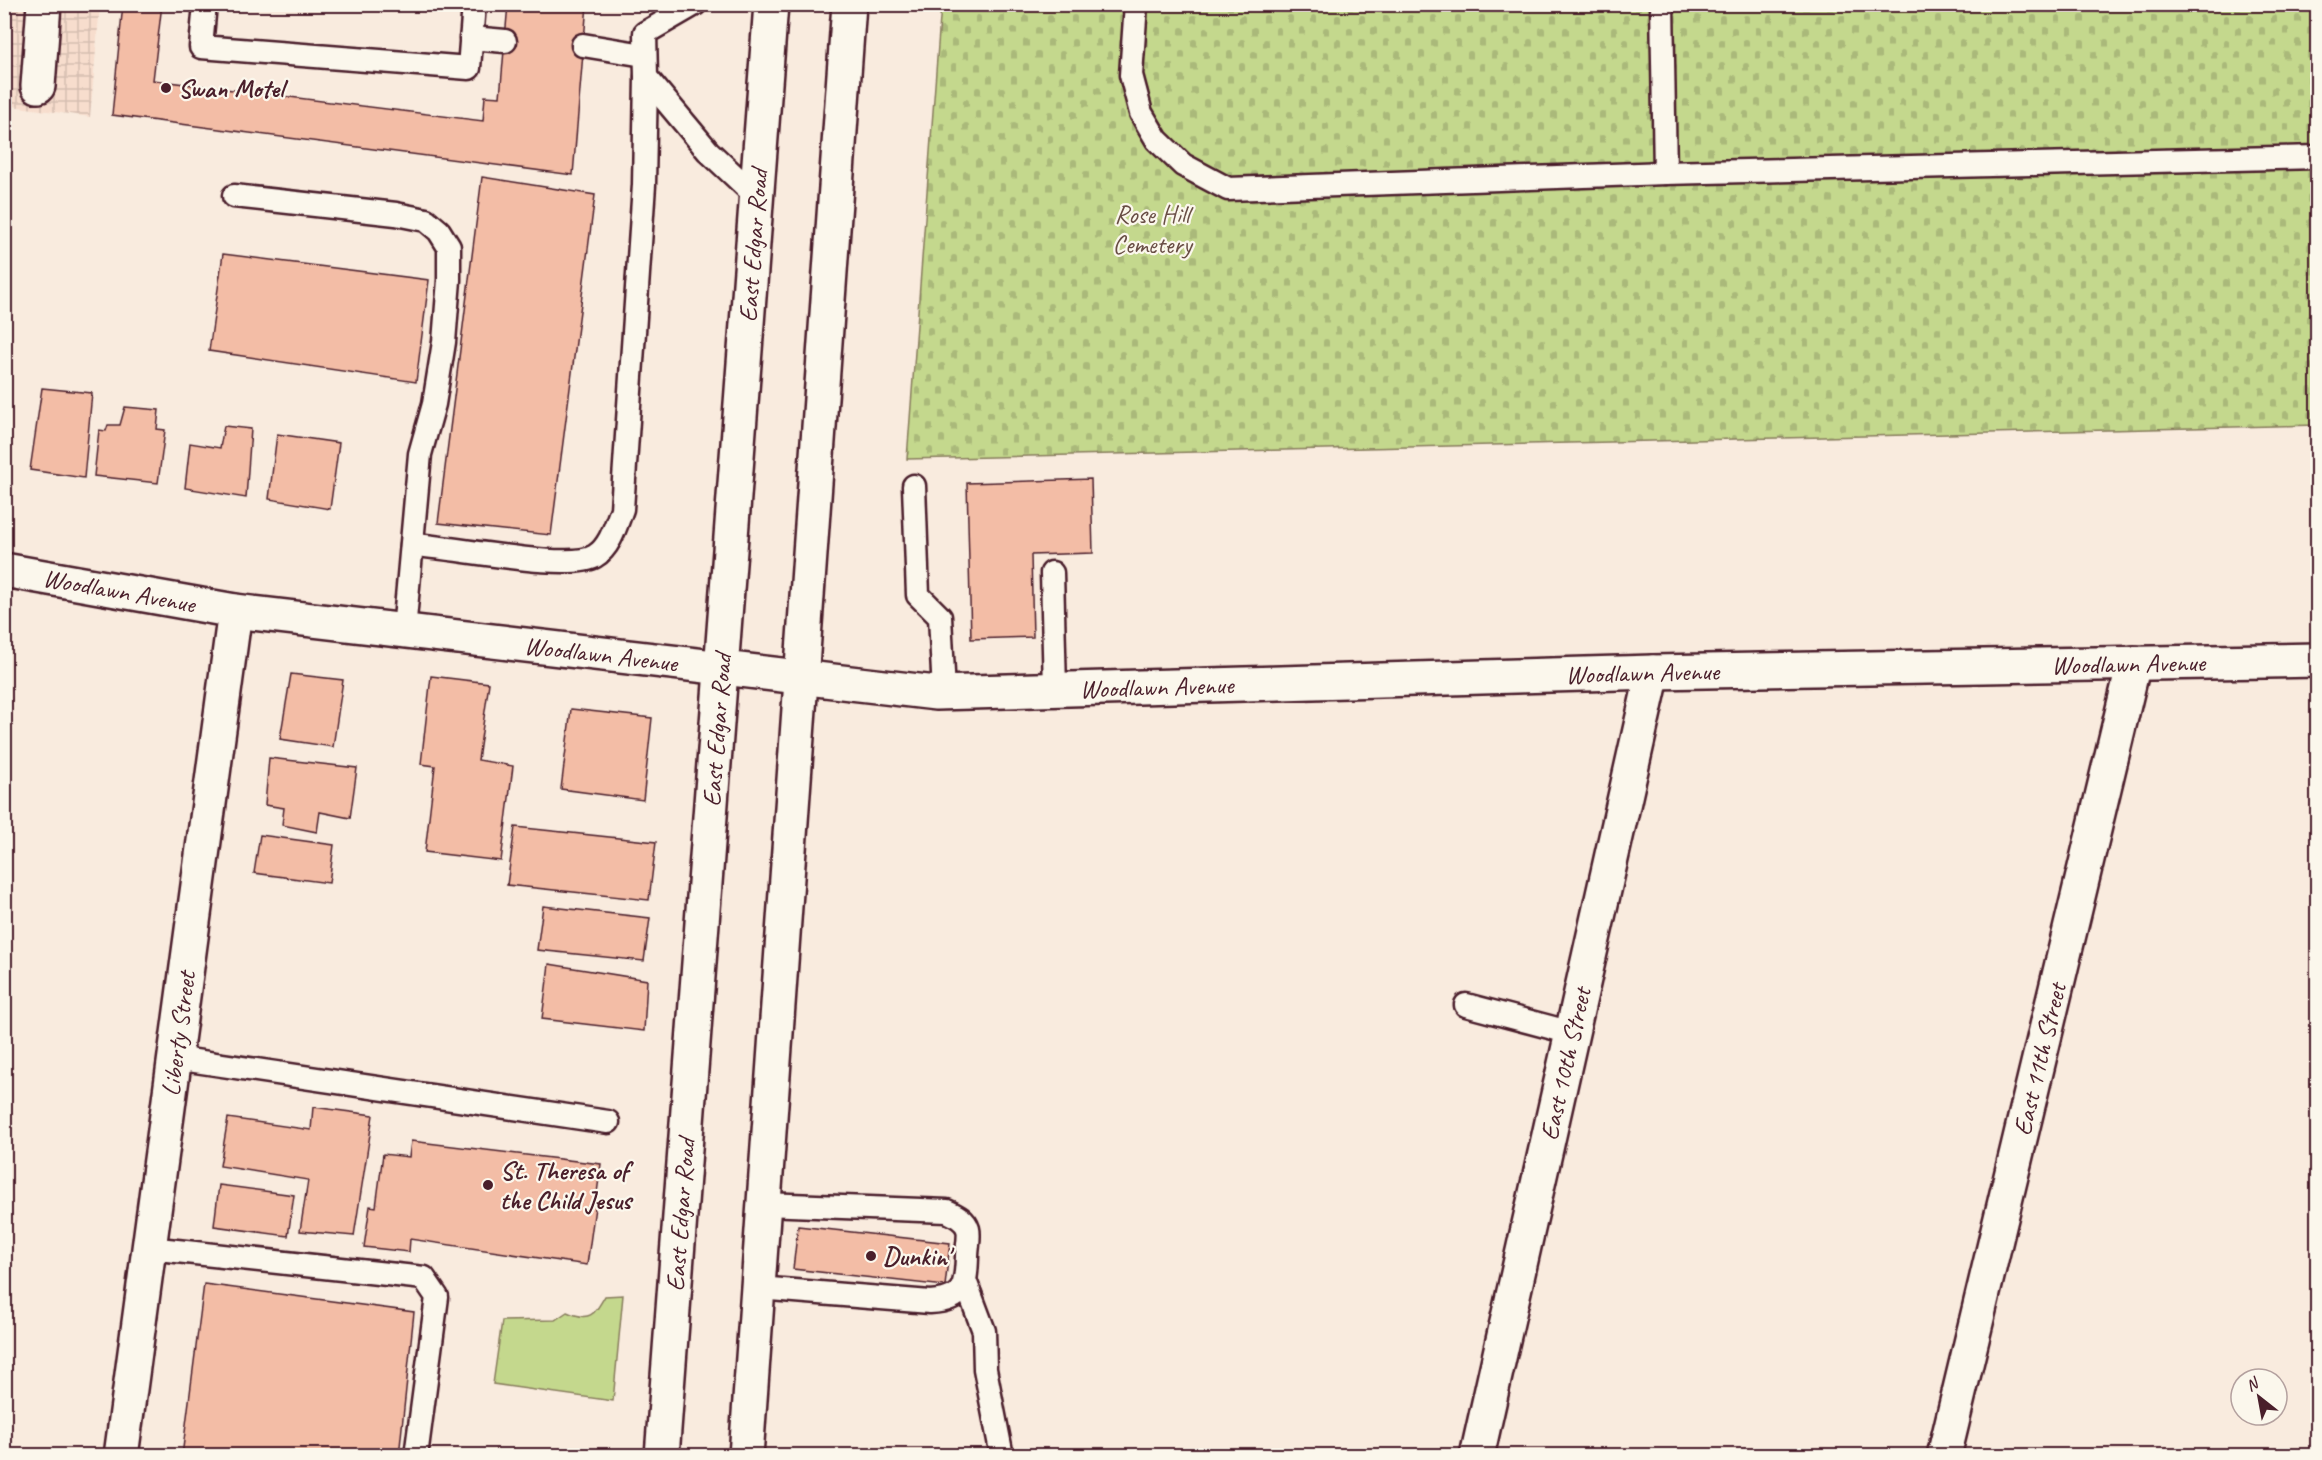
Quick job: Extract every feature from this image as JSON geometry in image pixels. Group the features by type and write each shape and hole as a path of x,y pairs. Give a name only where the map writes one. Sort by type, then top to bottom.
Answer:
{"main road":[{"path":"38,86 44,4"},
{"name":"East Edgar Road","path":"662,1455 771,4"},
{"path":"746,1455 849,4"},
{"name":"Woodlawn Avenue","path":"4,570 235,611 944,692 1653,672 2318,660"},
{"name":"Liberty Street","path":"121,1455 235,611"},
{"name":"East 11th Street","path":"1944,1455 2134,663"},
{"name":"East 10th Street","path":"1477,1455 1653,672"}],"lane":[{"path":"204,4 201,47 469,68 474,4"},
{"path":"412,545 571,562 595,557 611,538 622,509 644,184 645,33 695,4"},
{"path":"1136,4 1131,75 1142,113 1157,140 1183,165 1228,189 1665,173 2318,157"},
{"path":"1662,4 1665,173"},
{"path":"471,38 505,41"},
{"path":"583,45 645,66 708,151 757,197"},
{"path":"234,196 396,214 426,220 439,231 449,247 444,342 435,404 420,453 404,631"},
{"path":"914,486 918,595 940,617 944,692"},
{"path":"1052,573 1055,689"},
{"path":"1466,1005 1572,1033"},
{"path":"175,1058 608,1122"},
{"path":"765,1195 947,1211 963,1219 968,1229 966,1283 984,1331 985,1369 1002,1455"},
{"path":"149,1248 424,1278 437,1297 416,1455"},
{"path":"758,1288 930,1302 952,1299 966,1283"}],"shaded area":[{"path":"5,5 100,5 90,117 5,105"}],"green space":[{"name":"Rose Hill Cemetery","path":"941,5 2317,5 2317,425 907,459"},
{"path":"623,1295 613,1401 493,1384 502,1321 555,1320 567,1312 586,1316 598,1308 605,1296"}],"building":[{"name":"Swan Motel","path":"123,4 162,4 153,80 483,121 485,96 500,97 508,4 587,4 573,175 112,115"},
{"path":"482,177 595,195 551,535 438,523"},
{"path":"223,254 429,280 416,382 209,351"},
{"path":"42,388 92,393 84,478 30,470"},
{"path":"125,407 159,410 157,429 165,430 158,483 94,476 99,430 106,431 108,425 120,425"},
{"path":"224,426 251,429 246,498 185,488 190,443 220,448"},
{"path":"277,434 339,443 330,509 269,499"},
{"path":"1091,479 1093,553 1031,555 1033,637 971,639 967,483"},
{"path":"291,674 343,680 333,747 280,739"},
{"path":"431,676 489,683 478,760 513,766 501,861 425,852 435,766 421,764"},
{"path":"571,709 652,718 643,800 561,789"},
{"path":"269,758 357,768 350,818 320,812 317,832 282,825 284,808 265,805"},
{"path":"515,827 656,842 649,900 507,885"},
{"path":"260,835 334,845 329,883 254,873"},
{"path":"543,906 650,918 644,961 537,950"},
{"path":"549,964 647,980 644,1031 542,1019"},
{"path":"313,1107 373,1115 354,1236 300,1231 308,1180 220,1166 228,1118 311,1130"},
{"name":"St. Theresa of the Child Jesus","path":"411,1141 601,1164 587,1265 410,1239 409,1252 364,1247 370,1206 376,1207 383,1154 409,1157"},
{"path":"219,1185 294,1195 288,1236 214,1226"},
{"name":"Dunkin'","path":"798,1226 950,1243 945,1286 793,1269"},
{"path":"204,1284 414,1312 399,1456 182,1456"}],"place":[{"name":"Swan Motel","path":"166,88"},
{"name":"St. Theresa of the Child Jesus","path":"488,1185"},
{"name":"Dunkin'","path":"871,1256"}]}
